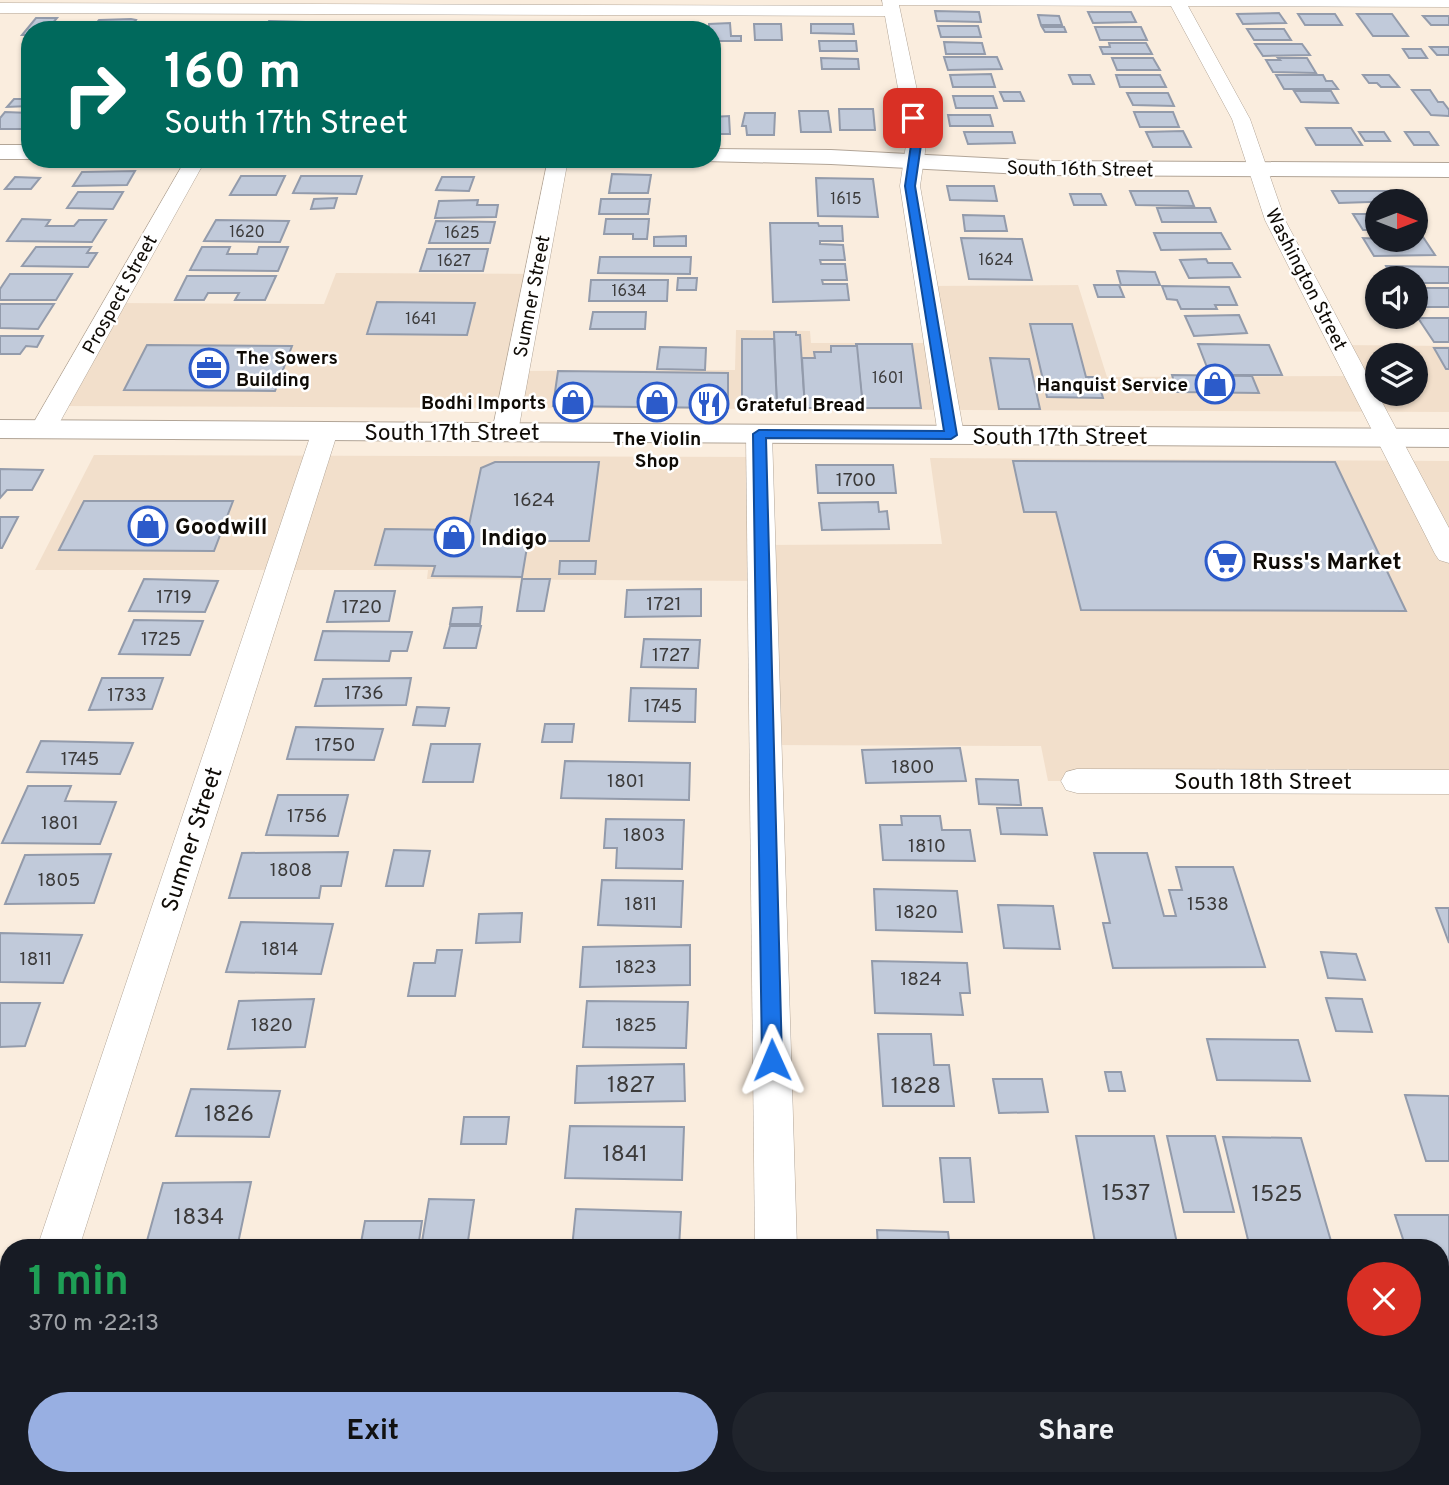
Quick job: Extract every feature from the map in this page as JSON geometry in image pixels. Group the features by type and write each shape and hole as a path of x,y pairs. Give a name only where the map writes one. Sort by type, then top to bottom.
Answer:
{"main road":[{"path":"0,152 21,152"},
{"name":"South 16th Street","path":"721,156 820,157 1041,168 1449,170"},
{"name":"South 17th Street","path":"0,429 1449,438"}],"street":[{"name":"Washington Street","path":"1177,1 1241,119 1275,220 1449,554"},
{"path":"0,8 178,4 1449,2"},
{"path":"167,21 178,4"},
{"path":"891,4 917,138 910,186 951,435"},
{"name":"Prospect Street","path":"43,429 191,168"},
{"name":"Sumner Street","path":"505,432 556,168"},
{"name":"Sumner Street","path":"61,1239 325,431"},
{"path":"759,434 776,1239"},
{"name":"South 18th Street","path":"1077,781 1449,782"}],"shaded area":[{"path":"336,273 536,274 518,371 735,370 736,330 810,331 811,343 935,343 926,286 1078,285 1107,377 1356,376 1340,345 1365,345 1365,406 1428,406 1428,346 1449,346 1449,412 56,406 115,303 324,304"},
{"path":"94,455 760,457 762,545 942,544 930,458 1449,461 1449,782 1048,781 1041,746 766,745 762,581 427,579 428,570 35,570"}],"building":[{"path":"935,11 979,12 981,22 937,21"},
{"path":"1088,12 1131,12 1136,22 1093,23"},
{"path":"1279,13 1286,23 1243,24 1237,14"},
{"path":"1298,14 1335,14 1342,25 1305,25"},
{"path":"1357,14 1392,14 1408,36 1373,36"},
{"path":"1038,15 1059,16 1062,25 1041,25"},
{"path":"1423,16 1449,16 1449,25 1431,25"},
{"path":"36,18 57,18 54,21 34,21"},
{"path":"131,19 136,20 135,21 98,21"},
{"path":"721,23 730,23 731,36 741,36 741,41 721,41"},
{"path":"754,24 781,24 782,40 755,40"},
{"path":"811,24 853,24 854,34 811,33"},
{"path":"938,26 978,26 981,37 941,37"},
{"path":"1042,27 1064,27 1066,32 1045,32"},
{"path":"1095,27 1141,27 1147,40 1100,40"},
{"path":"1247,29 1284,29 1291,40 1254,40"},
{"path":"819,41 856,41 857,51 820,51"},
{"path":"944,42 982,43 985,54 946,54"},
{"path":"1109,43 1146,43 1152,54 1103,54 1100,47 1110,47"},
{"path":"1255,44 1302,44 1310,55 1263,56"},
{"path":"1430,47 1449,47 1449,55 1437,55"},
{"path":"1403,49 1421,49 1427,58 1409,58"},
{"path":"944,57 997,57 1002,69 948,70"},
{"path":"821,58 858,59 859,69 822,69"},
{"path":"1112,58 1153,58 1160,70 1117,70"},
{"path":"1278,58 1307,58 1316,73 1273,72 1266,60 1280,60"},
{"path":"991,74 995,87 953,87 950,75"},
{"path":"1069,75 1090,75 1094,84 1073,84"},
{"path":"1116,75 1160,75 1166,87 1120,87"},
{"path":"1276,75 1323,75 1326,81 1332,81 1338,89 1284,89"},
{"path":"1363,75 1389,75 1399,87 1381,87 1377,83 1369,83"},
{"path":"1412,90 1430,90 1438,102 1443,102 1449,110 1449,116 1431,115"},
{"path":"1294,91 1331,91 1338,103 1301,102"},
{"path":"1000,92 1020,92 1024,101 1004,101"},
{"path":"1127,93 1168,93 1174,106 1133,105"},
{"path":"953,96 993,96 997,108 956,108"},
{"path":"14,99 21,99 21,106 7,107"},
{"path":"839,109 873,109 875,130 840,130"},
{"path":"799,111 828,111 831,132 801,132"},
{"path":"5,112 21,113 21,129 0,129 0,118"},
{"path":"1134,112 1173,112 1179,127 1140,127"},
{"path":"745,113 775,113 774,135 747,135 746,126 742,126"},
{"path":"948,115 990,115 993,126 950,126"},
{"path":"721,116 729,116 730,134 721,134"},
{"path":"1306,128 1351,128 1362,145 1316,145"},
{"path":"1183,131 1191,147 1153,147 1146,132"},
{"path":"964,132 1012,132 1015,143 968,144"},
{"path":"1359,132 1384,132 1390,141 1365,141"},
{"path":"1405,132 1429,132 1438,145 1414,145"},
{"path":"135,171 127,185 73,186 82,172"},
{"path":"612,174 651,175 648,193 609,193"},
{"path":"241,176 285,176 276,195 230,195"},
{"path":"301,176 362,176 356,194 293,193"},
{"path":"15,177 40,178 31,189 5,189"},
{"path":"442,177 474,177 469,191 436,190"},
{"path":"816,178 873,179 878,217 818,216"},
{"path":"947,186 994,186 997,201 950,200"},
{"path":"1130,191 1188,191 1194,206 1136,205"},
{"path":"1332,191 1365,191 1365,202 1339,203"},
{"path":"78,192 123,192 113,209 67,208"},
{"path":"1070,194 1101,194 1106,205 1074,205"},
{"path":"337,198 334,208 311,209 314,199"},
{"path":"601,199 650,199 648,214 599,214"},
{"path":"478,200 477,205 498,205 496,217 435,218 439,201"},
{"path":"1157,208 1210,208 1216,222 1162,222"},
{"path":"1353,214 1365,214 1363,230"},
{"path":"963,215 1004,216 1007,231 965,231"},
{"path":"22,219 50,220 46,226 74,226 79,220 106,220 92,242 7,241"},
{"path":"606,219 649,219 647,239 633,239 633,234 604,234"},
{"path":"216,220 289,221 280,242 204,241"},
{"path":"436,221 495,222 490,243 429,243"},
{"path":"770,223 842,226 843,241 820,241 820,244 843,245 845,260 820,260 821,264 845,264 847,280 822,280 823,284 847,284 849,300 773,302"},
{"path":"1154,233 1221,233 1230,249 1161,250"},
{"path":"686,236 686,246 654,246 654,237"},
{"path":"961,238 1022,239 1032,280 969,279"},
{"path":"1428,244 1435,255 1374,256 1372,252 1428,252"},
{"path":"36,247 91,247 87,253 97,253 88,267 22,266"},
{"path":"202,247 230,247 227,254 257,254 259,247 288,247 278,271 190,270"},
{"path":"427,249 488,249 483,271 420,271"},
{"path":"600,257 691,257 690,274 598,273"},
{"path":"1206,259 1208,263 1232,263 1240,277 1189,278 1180,260"},
{"path":"1428,267 1449,267 1449,283 1428,283"},
{"path":"1117,271 1155,272 1160,285 1121,285"},
{"path":"10,274 72,274 56,300 0,300 0,289"},
{"path":"187,276 276,276 265,300 235,300 239,293 208,293 204,300 175,300"},
{"path":"678,278 697,278 696,290 677,290"},
{"path":"591,280 668,280 667,301 589,301"},
{"path":"1094,285 1119,285 1124,297 1098,297"},
{"path":"1162,286 1229,287 1237,305 1215,305 1217,309 1181,309 1177,300 1167,299"},
{"path":"1428,288 1449,288 1449,307 1428,307"},
{"path":"377,302 475,303 467,335 367,334"},
{"path":"0,304 54,304 38,329 0,328"},
{"path":"593,312 646,312 645,329 590,329"},
{"path":"1239,315 1247,333 1194,336 1185,316"},
{"path":"1428,318 1449,318 1449,342 1434,342 1425,329 1428,329"},
{"path":"1030,324 1072,324 1086,377 1097,377 1103,398 1047,397"},
{"path":"774,332 796,332 796,335 800,335 805,408 777,408"},
{"path":"0,336 43,336 37,347 26,346 20,354 0,354"},
{"path":"742,339 774,339 777,408 742,408"},
{"path":"856,344 912,344 921,408 863,408"},
{"path":"1198,344 1269,345 1282,375 1210,375"},
{"name":"The Sowers Building","path":"147,345 292,346 275,391 124,390"},
{"path":"831,346 857,346 863,408 805,408 802,358 815,358 814,352 831,352"},
{"path":"660,347 706,348 705,370 657,369"},
{"path":"1434,348 1449,348 1449,369 1446,369"},
{"path":"990,358 1029,359 1040,409 999,409"},
{"path":"558,371 728,373 728,408 553,406"},
{"path":"1172,375 1252,376 1259,393 1177,392"},
{"name":"Russ's Market","path":"1013,461 1335,462 1406,611 1081,610 1056,512 1024,512"},
{"path":"495,462 599,462 589,541 528,541 522,577 432,576 435,566 375,565 385,529 468,530 481,468"},
{"path":"816,465 893,465 896,493 818,493"},
{"path":"0,469 43,470 32,490 7,490 0,498"},
{"name":"Goodwill","path":"84,501 233,501 214,551 59,550"},
{"path":"878,502 879,512 887,511 889,529 822,530 819,503"},
{"path":"0,517 18,517 2,548 0,548"},
{"path":"560,561 596,561 595,574 559,574"},
{"path":"144,579 218,581 205,612 129,611"},
{"path":"522,579 550,579 544,611 517,611"},
{"path":"701,589 701,616 625,617 627,590"},
{"path":"335,591 395,591 389,621 327,622"},
{"path":"482,607 480,624 450,624 453,608"},
{"path":"134,620 203,621 190,655 119,654"},
{"path":"450,626 481,626 476,648 444,648"},
{"path":"323,631 412,632 407,651 391,651 389,661 315,660"},
{"path":"644,639 700,640 698,668 641,667"},
{"path":"102,678 163,678 152,709 89,710"},
{"path":"411,678 406,705 315,706 323,679"},
{"path":"631,688 696,689 695,722 629,721"},
{"path":"417,707 449,708 445,726 413,725"},
{"path":"545,724 574,724 572,742 542,742"},
{"path":"296,727 383,729 374,760 287,759"},
{"path":"41,741 133,743 120,774 27,772"},
{"path":"431,744 480,744 473,782 423,782"},
{"path":"960,748 966,781 866,783 862,750"},
{"path":"565,761 690,763 689,800 561,798"},
{"path":"976,779 1018,780 1021,805 979,804"},
{"path":"28,786 71,786 65,801 116,802 100,844 2,843"},
{"path":"278,795 348,795 338,836 266,835"},
{"path":"997,808 1042,808 1047,835 1001,834"},
{"path":"901,816 940,816 942,830 970,830 975,861 883,860 880,825 902,825"},
{"path":"606,819 684,820 682,869 616,868 617,848 604,848"},
{"path":"394,850 430,851 423,886 386,886"},
{"path":"348,852 341,886 321,886 319,898 229,898 242,853"},
{"path":"1094,853 1147,853 1164,916 1176,916 1169,890 1182,890 1176,867 1233,867 1265,967 1113,968 1103,923 1110,923"},
{"path":"111,854 94,903 5,904 25,855"},
{"path":"602,880 683,881 681,927 598,925"},
{"path":"874,889 957,891 962,932 876,930"},
{"path":"998,905 1053,906 1060,949 1004,948"},
{"path":"1436,908 1449,908 1449,943"},
{"path":"522,913 520,942 476,943 479,914"},
{"path":"241,922 333,924 321,974 226,972"},
{"path":"0,933 82,935 63,983 0,982"},
{"path":"690,945 690,985 580,987 583,947"},
{"path":"437,950 462,950 455,996 408,996 414,963 435,963"},
{"path":"1321,952 1356,954 1365,980 1328,978"},
{"path":"872,961 967,963 970,993 960,993 963,1015 875,1013"},
{"path":"1326,998 1362,999 1372,1032 1336,1031"},
{"path":"314,999 305,1047 228,1049 239,1001"},
{"path":"587,1001 688,1002 686,1048 583,1047"},
{"path":"0,1003 40,1003 25,1046 0,1047"},
{"path":"878,1034 931,1034 934,1065 949,1065 954,1106 883,1106"},
{"path":"1207,1039 1298,1040 1310,1081 1217,1080"},
{"path":"684,1064 685,1101 575,1103 577,1066"},
{"path":"1105,1072 1121,1072 1125,1091 1109,1091"},
{"path":"993,1079 1042,1079 1048,1112 999,1113"},
{"path":"191,1089 280,1091 269,1137 176,1136"},
{"path":"1405,1095 1449,1096 1449,1161 1426,1161"},
{"path":"464,1117 509,1117 506,1144 461,1144"},
{"path":"570,1126 684,1127 682,1180 565,1178"},
{"path":"1076,1136 1154,1136 1176,1239 1094,1239"},
{"path":"1167,1136 1215,1136 1234,1212 1184,1212"},
{"path":"1223,1137 1301,1138 1330,1239 1248,1239"},
{"path":"940,1158 970,1158 974,1202 944,1202"},
{"path":"251,1182 239,1239 147,1239 163,1183"},
{"path":"429,1199 474,1200 468,1239 422,1239"},
{"path":"576,1209 681,1212 680,1239 573,1239"},
{"path":"1395,1215 1449,1215 1449,1239 1403,1239"},
{"path":"365,1221 422,1221 419,1239 362,1239"},
{"path":"877,1230 948,1232 949,1239 878,1239"}],"place":[{"name":"The Sowers Building","path":"209,368"},
{"name":"Hanquist Service","path":"1215,384"},
{"name":"Bodhi Imports","path":"573,402"},
{"name":"The Violin Shop","path":"657,402"},
{"name":"Grateful Bread","path":"709,404"},
{"name":"Goodwill","path":"148,526"},
{"name":"Indigo","path":"454,537"},
{"name":"Russ's Market","path":"1225,561"}],"route":[{"path":"772,1060 759,434 951,435 910,186 917,138 913,118"}]}
